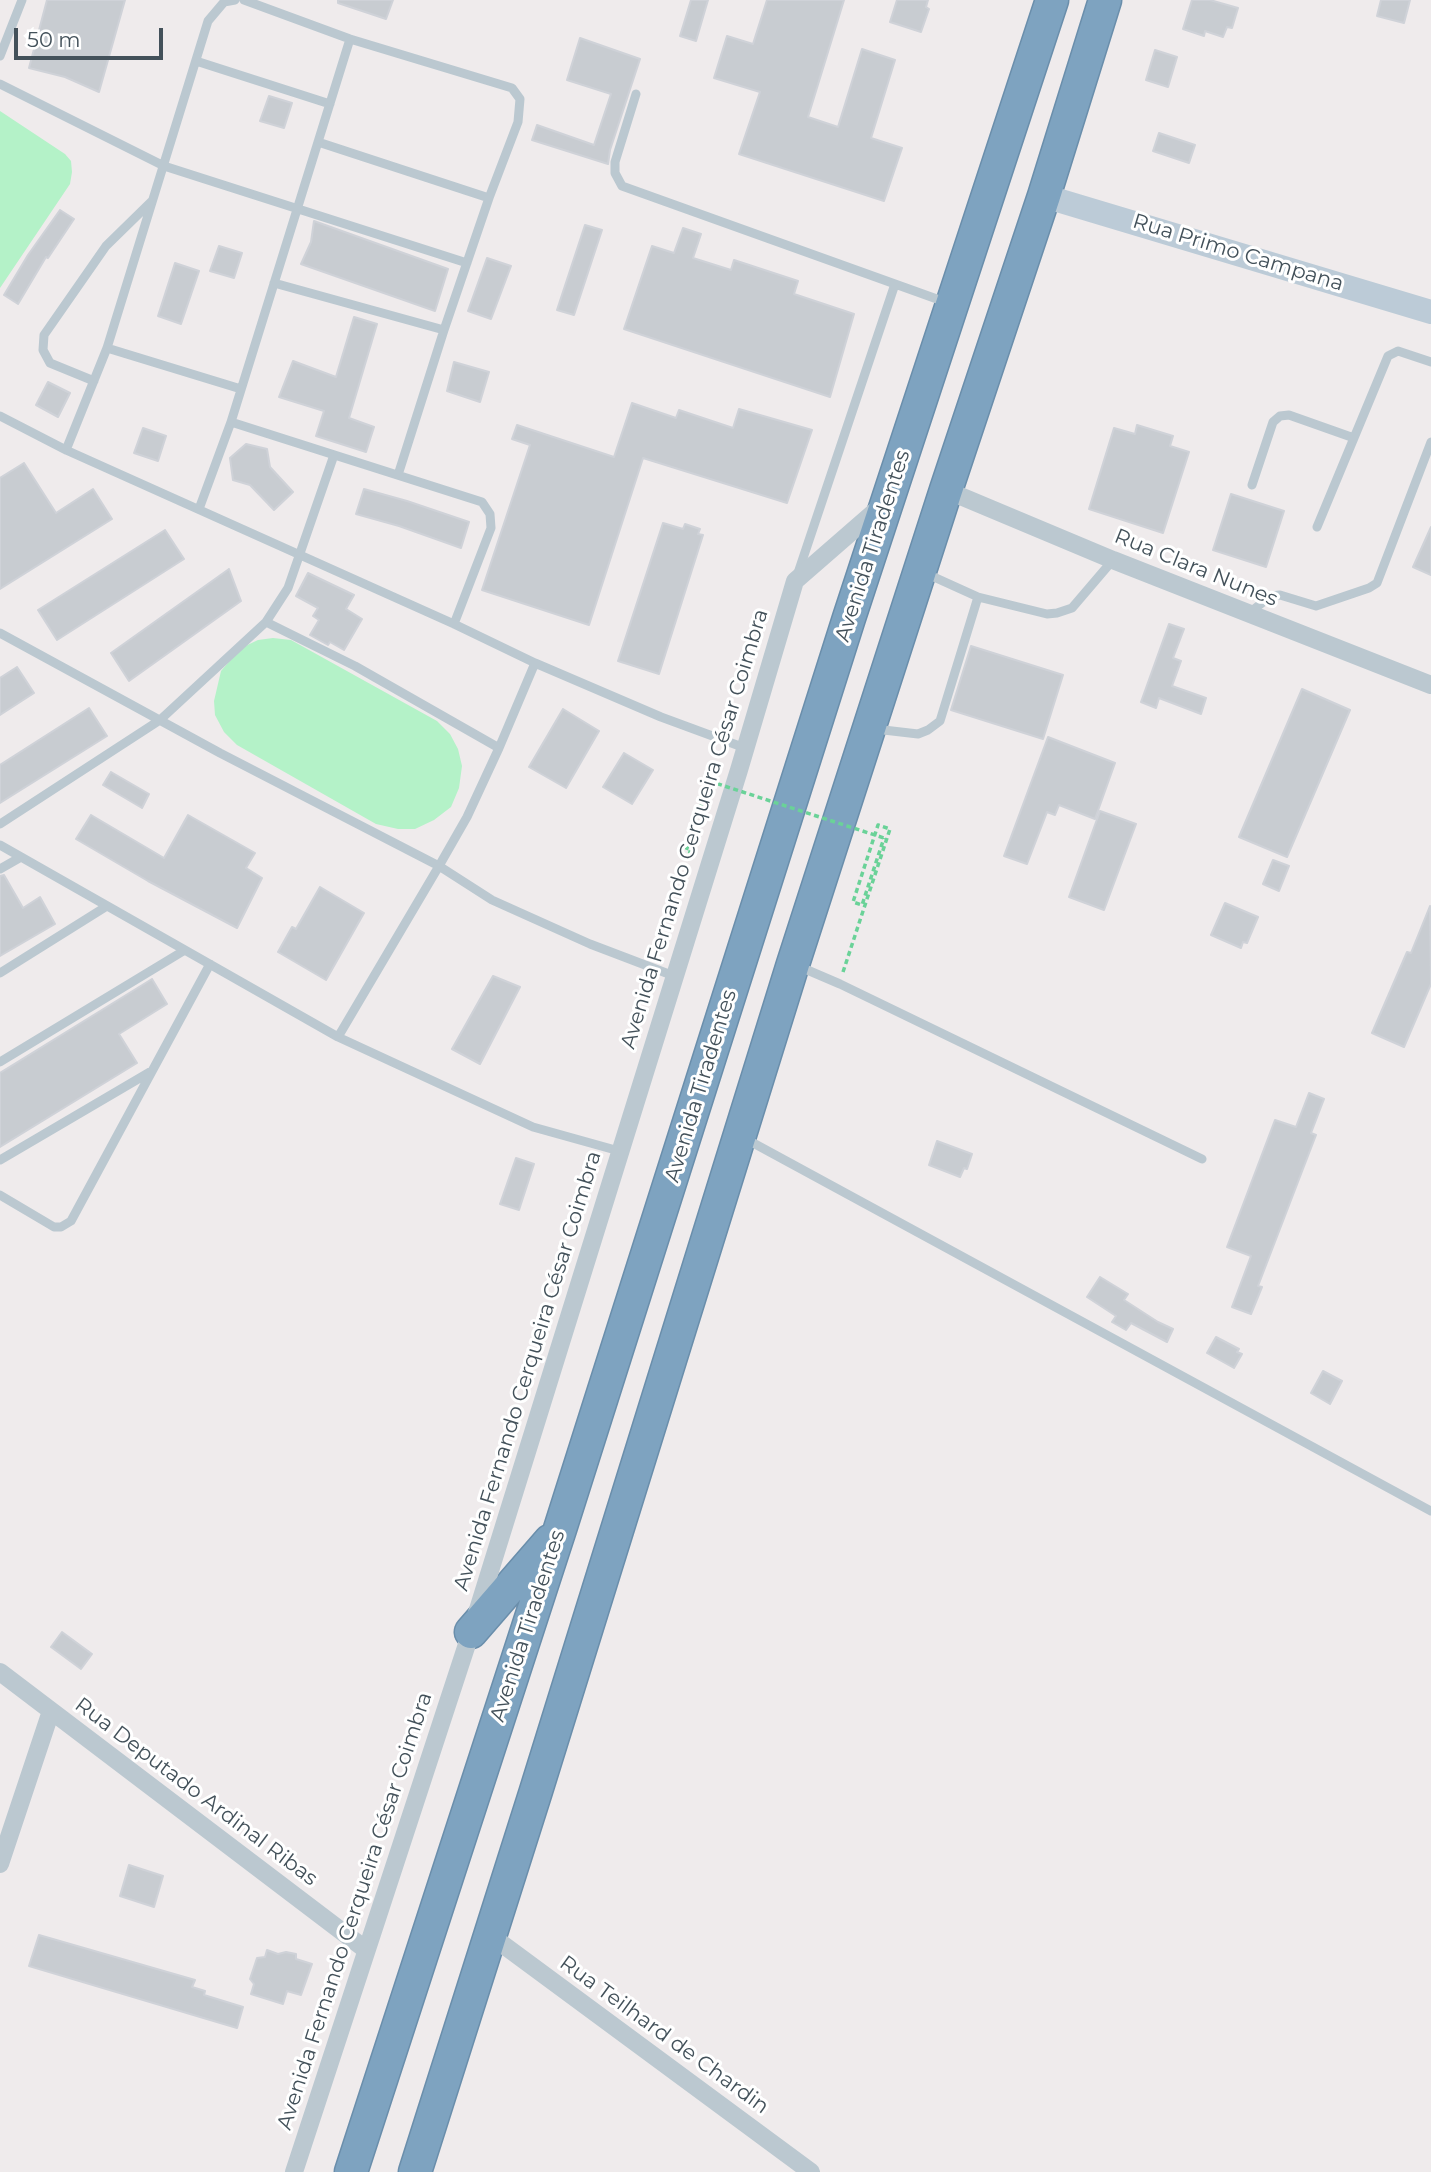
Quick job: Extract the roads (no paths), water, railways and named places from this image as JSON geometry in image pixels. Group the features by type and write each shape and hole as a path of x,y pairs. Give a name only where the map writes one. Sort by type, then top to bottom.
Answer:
{"highway":[{"name":"Avenida Tiradentes","path":"351,2172 560,1529 888,500 1052,0"},
{"path":"415,2172 793,964 1044,196 1105,0"},
{"path":"471,1632 560,1529"}],"street":[{"name":"Rua Primo Campana","path":"1044,196 1431,312"},
{"name":"Rua Clara Nunes","path":"946,490 1113,560 1431,685"},
{"path":"795,581 888,500"},
{"name":"Avenida Fernando Cerqueira César Coimbra","path":"294,2172 471,1632 795,581"},
{"name":"Rua Deputado Ardinal Ribas","path":"0,1672 365,1949"},
{"path":"0,1864 51,1711"},
{"name":"Rua Teilhard de Chardin","path":"490,1935 811,2172"}],"lane":[{"path":"0,56 22,0"},
{"path":"66,450 107,348 208,21 224,2 235,0"},
{"path":"244,0 350,39 512,88 520,99 519,122 443,330 398,475"},
{"path":"199,509 231,422 350,39"},
{"path":"196,61 330,104"},
{"path":"0,84 164,166 467,263"},
{"path":"636,94 615,162 615,173 622,186 953,305"},
{"path":"318,142 489,198"},
{"path":"94,381 50,363 43,350 44,335 106,246 153,200"},
{"path":"274,283 443,330"},
{"path":"795,581 895,284"},
{"path":"107,348 241,389"},
{"path":"1317,527 1388,356 1398,351 1431,362"},
{"path":"1252,485 1273,422 1280,416 1289,415 1354,438"},
{"path":"0,416 66,450 454,624 534,663 662,717 745,748"},
{"path":"231,422 482,502 490,513 491,528 454,624"},
{"path":"1248,614 1271,596 1280,594 1316,606 1377,583 1431,442"},
{"path":"0,824 160,720 266,622 288,588 334,455"},
{"path":"920,571 978,597 1047,614 1072,608 1113,560"},
{"path":"870,729 918,734 940,721 978,597"},
{"path":"266,622 355,666 499,748"},
{"path":"0,633 439,866 492,900 590,944 674,976"},
{"path":"338,1037 467,817 534,663"},
{"path":"0,845 338,1037 533,1126 619,1152"},
{"path":"0,869 21,857"},
{"path":"0,973 107,906"},
{"path":"0,1062 185,950"},
{"path":"0,1195 54,1227 61,1227 71,1221 210,964"},
{"path":"793,964 1202,1159"},
{"path":"0,1160 152,1071"},
{"path":"740,1136 1431,1511"}]}
